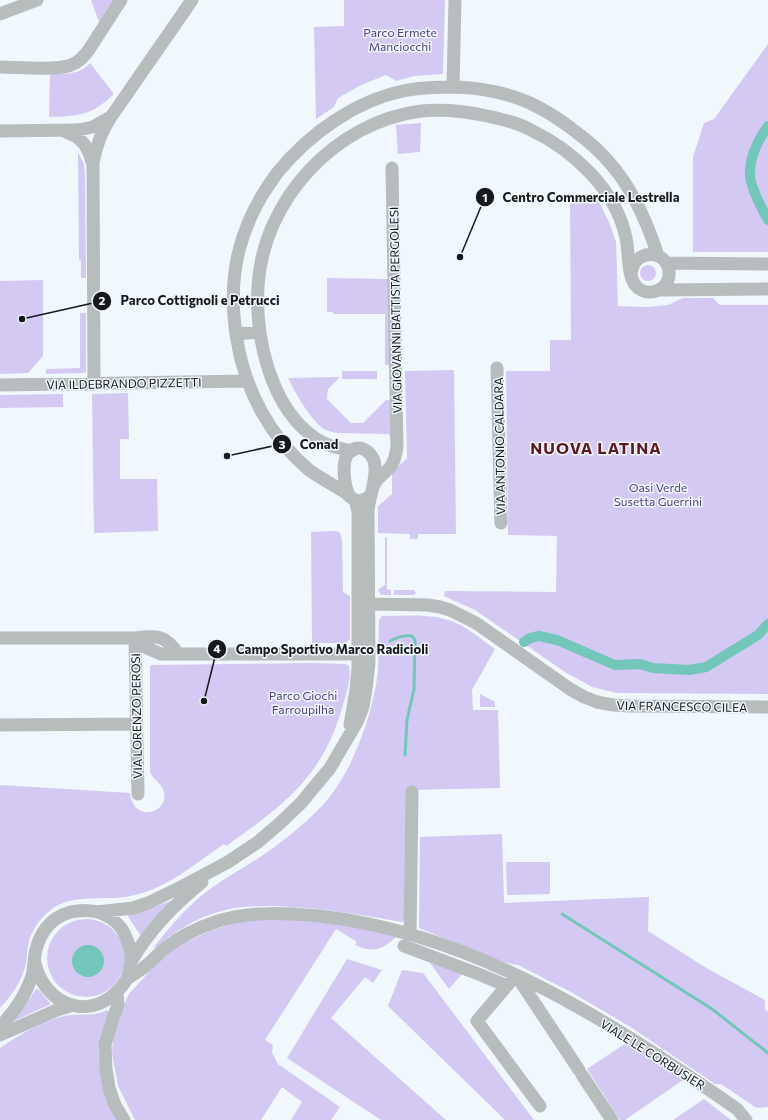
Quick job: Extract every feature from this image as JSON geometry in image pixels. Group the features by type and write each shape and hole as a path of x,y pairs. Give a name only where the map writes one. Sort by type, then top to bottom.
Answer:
{"street":[{"path":"0,14 37,0"},
{"path":"0,67 62,68 73,65 88,51 121,0"},
{"path":"94,384 93,163 98,140 111,118 192,0"},
{"path":"453,87 455,0"},
{"path":"372,490 360,501 316,475 287,448 275,433 262,412 247,381 240,358 236,334 234,301 235,271 240,247 251,214 268,186 293,155 309,140 332,123 358,107 396,92 424,88 453,87 486,90 506,94 523,100 551,115 578,134 605,158 629,189 645,218 662,259 669,270 669,278 660,290"},
{"path":"396,452 390,457 380,458 361,449 352,451 334,447 316,439 306,431 293,416 280,397 271,377 264,355 257,305 258,278 264,250 272,227 283,205 298,182 319,161 344,142 368,128 393,118 420,112 444,110 481,114 514,123 546,138 582,166 597,182 617,211 626,237 631,274 634,283 641,290 650,292 660,290 768,289"},
{"path":"0,130 78,130 100,124 111,118"},
{"path":"332,123 344,142"},
{"path":"63,130 81,139 86,146 93,163"},
{"path":"565,152 578,134"},
{"name":"VIA GIOVANNI BATTISTA PERGOLESI","path":"372,490 377,479 391,466 398,440 392,168"},
{"path":"631,274 633,265 642,256 650,254 662,259 768,264"},
{"path":"236,334 260,332"},
{"name":"VIA ANTONIO CALDARA","path":"497,368 501,523"},
{"name":"VIA ILDEBRANDO PIZZETTI","path":"0,385 247,381"},
{"path":"348,738 356,690 359,654 358,511 345,486 345,465 348,455 352,451"},
{"path":"35,963 39,978 47,990 63,1002 73,1005 89,1006 104,1002 117,993 127,978 132,960 143,941 163,917 197,886 228,862 258,842 279,824 301,803 330,768 357,722 363,707 366,689 369,663 368,517 374,460 369,452"},
{"name":"VIA FRANCESCO CILEA","path":"369,604 440,607 464,616 513,648 570,689 597,702 629,706 768,707"},
{"path":"0,638 135,638 146,636 168,640 178,654 359,654"},
{"name":"VIA LORENZO PEROSI","path":"135,638 138,794"},
{"path":"0,725 136,724"},
{"path":"410,934 412,792"},
{"path":"0,1027 24,997 32,977 36,947 42,933 52,921 66,913 81,910 97,912 133,908 148,903 181,888 228,862"},
{"path":"97,912 111,918 122,930 130,944 132,960"},
{"name":"VIALE LE CORBUSIER","path":"127,978 147,965 164,948 187,934 219,921 249,914 288,913 333,918 374,925 410,934 498,966 555,995 625,1034 663,1058 737,1109 746,1120"},
{"path":"404,946 507,986"},
{"path":"540,1106 477,1021 516,975 612,1120"},
{"path":"117,993 118,1005 112,1018 105,1044 106,1069 109,1088 115,1106 124,1120"},
{"path":"544,1018 545,1001 549,997 555,995"},
{"path":"0,1034 57,1010 73,1005"}],"green space":[{"path":"91,0 114,0 99,22"},
{"name":"Parco Ermete Manciocchi","path":"344,0 445,0 443,74 414,76 396,81 386,75 361,85 338,98 334,107 316,119 314,27 344,26"},
{"path":"768,44 768,252 693,252 693,157 704,123 714,119"},
{"path":"90,63 114,94 91,111 77,115 49,117 50,74 77,72 82,70"},
{"path":"421,123 420,152 398,154 396,125"},
{"path":"78,152 84,164 85,173 86,278 81,278 81,261 79,260"},
{"name":"Oasi Verde Susetta Guerrini","path":"570,200 598,200 609,222 616,242 618,306 647,307 668,305 683,298 713,298 720,305 768,305 768,694 617,693 592,687 565,672 475,610 444,596 445,591 556,592 557,536 508,535 506,371 550,371 550,340 571,340"},
{"path":"648,265 654,267 656,273 654,279 648,281 642,279 640,273 642,267"},
{"path":"327,278 390,279 391,365 385,365 385,314 333,314 333,312 327,312"},
{"path":"43,280 43,356 28,373 0,374 0,281"},
{"path":"80,313 86,313 86,372 46,374 46,369 80,368"},
{"path":"454,370 456,534 418,534 418,539 410,539 410,534 378,533 378,506 392,494 392,473 407,458 405,371"},
{"path":"342,371 377,371 377,379 342,379"},
{"path":"340,377 328,389 327,399 351,423 363,423 386,400 392,400 391,440 389,434 337,433 322,428 307,411 288,378"},
{"path":"128,393 129,439 120,439 120,479 157,479 158,531 94,533 92,394"},
{"path":"63,394 63,407 0,408 0,395"},
{"path":"336,531 340,533 342,540 343,592 350,596 350,639 346,643 312,643 311,532"},
{"path":"385,537 387,538 387,589 391,590 391,595 381,595 378,590 385,585"},
{"path":"394,590 414,590 416,593 414,595 394,595"},
{"path":"382,616 429,616 447,620 466,628 495,649 472,690 473,710 498,710 500,788 406,790 404,921 401,922 321,909 273,906 239,907 218,912 193,922 177,931 155,948 154,947 174,923 196,900 269,851 292,833 315,813 334,791 342,779 357,749 369,716 378,669 379,620"},
{"name":"Parco Giochi Farroupilha","path":"345,664 349,666 349,681 335,730 324,752 299,787 266,817 226,846 224,844 182,874 159,886 135,895 112,898 88,898 66,902 55,907 43,917 34,928 30,937 26,964 22,976 9,998 0,1008 0,785 130,793 137,809 143,812 156,810 161,806 164,800 164,792 150,772 151,665"},
{"path":"480,694 495,702 495,707 480,707"},
{"path":"502,834 504,903 649,897 648,931 708,969 765,1000 765,1010 768,1012 768,1107 755,1107 721,1084 715,1084 629,1026 571,992 518,965 502,962 419,928 420,837"},
{"path":"506,862 550,862 550,894 507,895"},
{"path":"178,898 141,936 127,915 149,909"},
{"path":"295,918 341,923 397,936 383,947 373,950 355,945 357,942 336,929 265,1040 273,1045 272,1053 278,1064 340,1107 331,1120 291,1120 302,1102 282,1087 261,1120 135,1120 118,1086 112,1053 114,1025 129,994 159,961 180,945 210,931 244,920"},
{"path":"78,919 94,919 108,925 119,936 125,950 125,966 119,980 108,991 94,997 78,997 64,991 53,980 47,966 47,950 53,936 64,925"},
{"path":"347,959 382,970 373,983 365,977 331,1018 446,1120 381,1120 287,1058"},
{"path":"430,963 463,973 449,989"},
{"path":"402,970 423,973 534,1120 505,1120 388,1006"},
{"path":"37,988 51,1004 12,1022"},
{"path":"107,1010 109,1012 100,1039 100,1070 118,1120 0,1120 0,1048 30,1029 55,1019 69,1015 92,1014"},
{"path":"626,1043 683,1080 625,1120 620,1120 587,1069"},
{"path":"704,1099 731,1120 673,1120"}],"shaded area":[{"path":"88,945 94,946 101,952 104,961 103,967 97,974 88,977 82,976 75,970 72,961 73,955 79,948"}],"waterway":[{"path":"768,126 755,148 750,166 750,178 759,203 768,220"},
{"path":"524,642 530,638 539,636 557,640 615,665 640,664 653,668 689,670 706,667 758,635 768,624"},
{"path":"390,641 398,637 406,636 412,636 415,640 414,689 407,720 405,755"},
{"path":"562,914 712,1009 768,1053"}],"place":[{"name":"Centro Commerciale Lestrella","path":"460,257"},
{"name":"Parco Cottignoli e Petrucci","path":"22,319"},
{"name":"Conad","path":"227,456"},
{"name":"Campo Sportivo Marco Radicioli","path":"204,701"}],"district":[{"name":"NUOVA LATINA","path":"596,447"}]}
